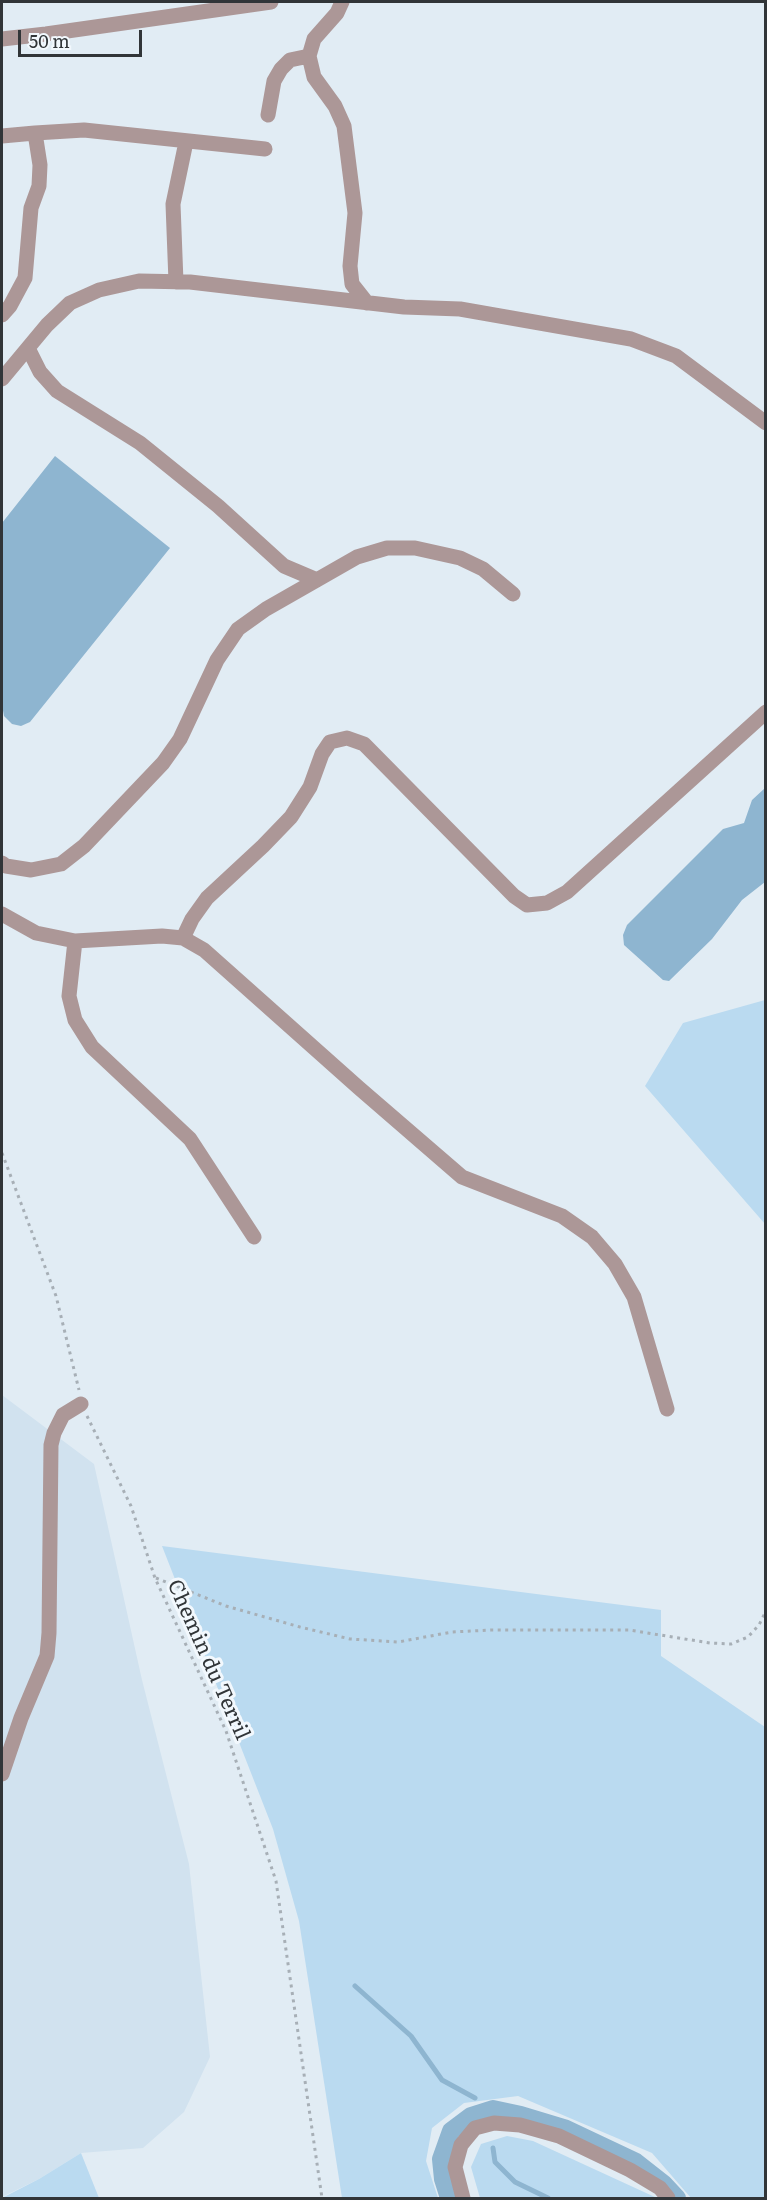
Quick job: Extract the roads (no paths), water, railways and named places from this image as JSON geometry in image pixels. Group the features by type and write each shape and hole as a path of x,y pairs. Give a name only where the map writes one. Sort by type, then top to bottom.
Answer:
{"lane":[{"path":"2,39 271,2"},
{"path":"342,2 337,13 314,39 309,56 314,77 335,106 344,126 355,213 350,266 352,284 367,303"},
{"path":"268,115 274,81 281,69 290,60 309,56"},
{"path":"2,136 84,130 265,149"},
{"path":"2,315 10,306 25,278 32,208 39,186 40,165 35,133"},
{"path":"176,282 173,204 186,142"},
{"path":"2,379 70,303 99,290 139,281 176,282 404,307 460,309 631,339 676,356 765,423"},
{"path":"28,348 40,372 57,390 140,443 218,506 284,566 317,580"},
{"path":"2,863 6,866 31,870 61,864 84,846 162,763 180,739 217,660 238,629 266,609 357,557 387,548 415,548 460,558 483,569 513,594"},
{"path":"183,938 192,919 207,898 291,817 310,787 322,754 330,742 347,738 364,744 514,896 527,905 547,903 567,892 765,712"},
{"path":"2,914 36,933 75,941 162,936 183,938 204,950 462,1177 562,1216 592,1238 615,1264 634,1297 667,1409"},
{"path":"75,941 69,996 75,1020 92,1047 190,1139 254,1237"},
{"path":"2,1774 21,1718 47,1656 50,1633 51,1445 63,1415 81,1404"},
{"path":"463,2199 455,2167 461,2145 475,2128 495,2123 520,2125 559,2136 630,2170 660,2188 668,2199"}],"waterway":[{"path":"355,1986 411,2036 442,2080 475,2098"},
{"path":"449,2198 443,2179 441,2159 451,2131 471,2116 493,2109 564,2128 636,2162 664,2184 677,2198"},
{"path":"493,2148 495,2162 515,2182 548,2198"}]}
